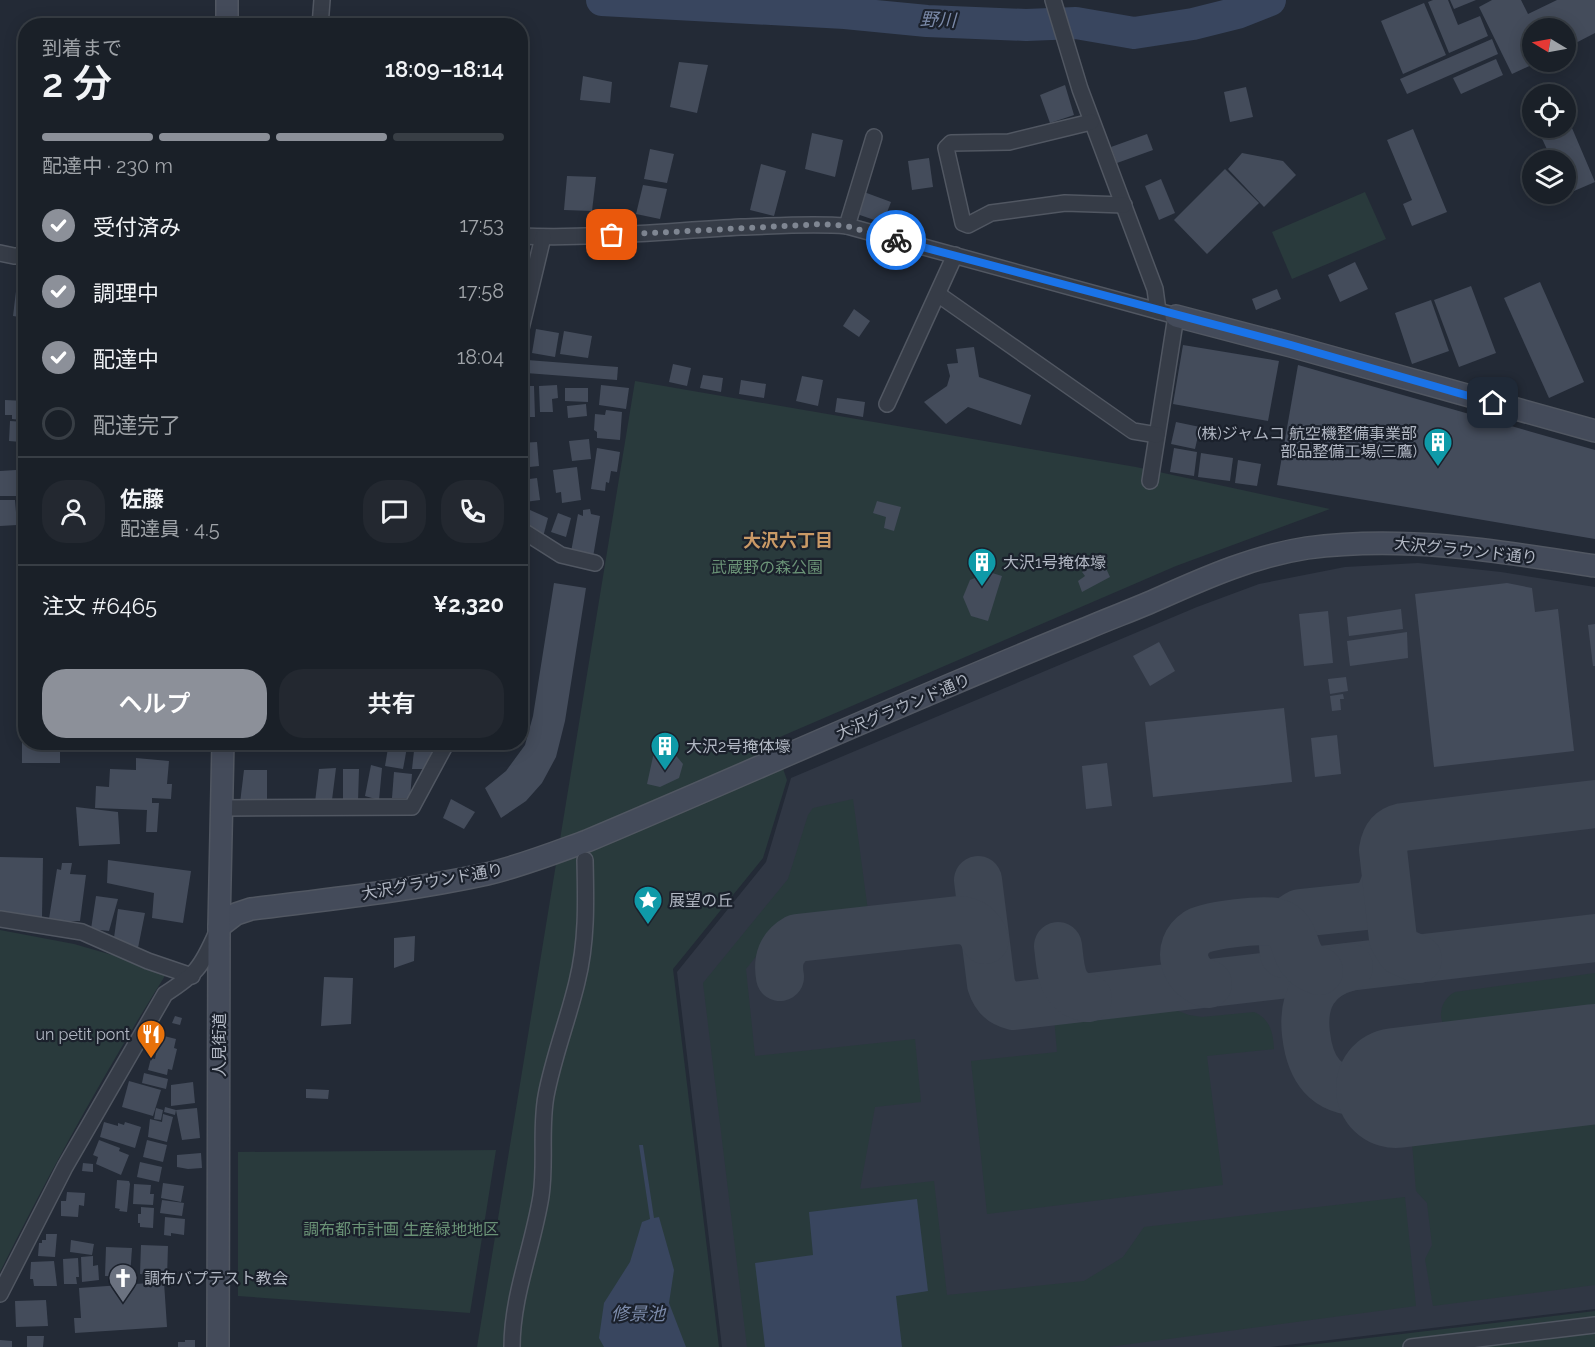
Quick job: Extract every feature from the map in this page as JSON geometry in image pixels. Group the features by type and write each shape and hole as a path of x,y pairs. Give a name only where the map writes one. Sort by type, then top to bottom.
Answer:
{"street":[{"path":"1053,0 1091,122 1155,289 1167,313 1157,435 1150,481"},
{"path":"227,18 228,2"},
{"path":"321,18 322,3"},
{"path":"1091,122 1009,142 951,143 946,148 963,223 968,225 991,213 1065,203 1124,205"},
{"path":"846,226 874,138"},
{"path":"528,236 781,225 846,226 1291,345 1595,431"},
{"path":"528,300 543,237"},
{"path":"0,253 18,256"},
{"path":"887,404 939,295 955,255"},
{"path":"939,295 1133,431 1157,435"},
{"path":"528,534 561,555 595,563"},
{"name":"大沢グラウンド通り","path":"219,927 236,914 251,909 391,891 488,874 545,856 597,837 1047,644 1254,560 1306,549 1382,542 1443,545 1595,566"},
{"name":"人見街道","path":"218,1347 219,927 223,750"},
{"path":"222,808 412,807 443,750"},
{"path":"512,1347 516,1300 541,1196 546,1096 574,996 585,942 585,860"},
{"path":"0,919 82,932 148,961 192,976"},
{"path":"0,1294 65,1167 165,994 192,976 205,958 219,927"},
{"path":"1411,1347 1595,1325"}],"shaded area":[{"path":"1418,563 1501,572 1595,587 1595,1309 1270,1347 722,1347 677,972 766,862 791,778 1197,607 1259,584 1345,567"}],"green space":[{"path":"1365,192 1386,239 1292,279 1272,232"},
{"name":"武蔵野の森公園","path":"635,381 1136,467 1330,509 1176,566 773,740 787,780 763,858 673,969 719,1347 477,1347"},
{"path":"853,799 868,911 785,920 746,969 755,1056 915,1039 921,1102 875,1107 860,1189 934,1181 947,1295 1084,1281 1123,1257 1144,1227 1405,1197 1416,1306 1108,1347 747,1347 703,983 788,879 808,815 813,808"},
{"path":"0,930 74,944 168,971 80,1119 0,1272"},
{"path":"1595,973 1595,1015 1454,1032 1443,1024 1441,1018 1442,1006 1455,992"},
{"path":"1170,1008 1202,1017 1254,1012 1264,1018 1273,1037 1274,1049 1207,1056 1223,1185 987,1214 971,1061 1057,1052 1054,1018"},
{"path":"1595,1119 1595,1285 1433,1306 1425,1259 1432,1245 1427,1203 1416,1191 1412,1143"},
{"name":"調布都市計画 生産緑地地区","path":"496,1150 470,1313 238,1296 238,1152"},
{"path":"1595,1311 1595,1347 1292,1347"}],"water":[{"name":"修景池","path":"639,1145 643,1145 654,1218 659,1217 674,1270 669,1303 686,1347 604,1347 599,1338 604,1303 630,1262 642,1222 650,1219"},
{"path":"917,1199 928,1291 896,1296 902,1347 765,1347 755,1263 813,1255 809,1212"}],"building":[{"path":"1448,0 1458,25 1480,16 1488,36 1449,53 1428,2"},
{"path":"1450,0 1476,0 1454,9"},
{"path":"1492,0 1521,0 1528,14 1557,0 1595,0 1595,33 1576,43 1576,18 1522,18 1522,69 1512,74 1479,7"},
{"path":"1424,3 1446,55 1403,74 1381,21"},
{"path":"1492,39 1498,54 1407,94 1400,79"},
{"path":"1496,59 1503,75 1461,94 1453,78"},
{"path":"679,62 708,65 697,113 670,107"},
{"path":"583,76 612,82 610,103 580,100"},
{"path":"1065,85 1074,115 1050,123 1040,95"},
{"path":"1246,87 1253,117 1230,122 1224,92"},
{"path":"1413,129 1447,212 1412,226 1403,204 1412,200 1387,140"},
{"path":"812,133 843,140 835,177 805,169"},
{"path":"1147,134 1153,150 1117,163 1111,147"},
{"path":"1576,137 1595,182 1576,190 1576,150 1547,150 1542,138"},
{"path":"650,149 674,154 667,183 644,179"},
{"path":"1242,153 1283,161 1296,175 1264,207 1228,169"},
{"path":"929,158 933,187 912,190 908,161"},
{"path":"761,164 786,171 774,216 750,210"},
{"path":"1225,169 1259,203 1207,254 1174,220"},
{"path":"567,176 596,177 592,211 564,210"},
{"path":"1161,179 1175,213 1159,220 1145,186"},
{"path":"643,185 667,189 660,219 636,214"},
{"path":"864,192 891,202 883,223 857,214"},
{"path":"1355,262 1368,289 1340,302 1328,275"},
{"path":"1540,282 1584,382 1549,398 1504,298"},
{"path":"17,283 18,283 18,317 13,316"},
{"path":"1471,286 1496,353 1459,367 1434,300"},
{"path":"1277,289 1281,299 1256,310 1252,299"},
{"path":"1431,300 1449,351 1412,364 1395,313"},
{"path":"854,309 870,321 859,337 843,326"},
{"path":"536,329 559,333 555,357 532,353"},
{"path":"564,331 592,336 588,358 560,354"},
{"path":"1183,345 1279,361 1268,421 1173,404"},
{"path":"974,347 979,377 1031,395 1021,425 968,407 946,424 924,402 947,386 950,376 947,364 958,363 956,349"},
{"path":"528,360 618,367 617,380 528,373"},
{"path":"673,364 691,368 687,386 669,382"},
{"name":"(株)ジャムコ 航空機整備事業部 部品整備工場(三鷹)","path":"1298,365 1595,450 1595,539 1277,485"},
{"path":"703,375 723,378 721,392 700,388"},
{"path":"802,376 823,380 818,406 796,401"},
{"path":"741,380 766,384 764,398 739,394"},
{"path":"557,385 558,398 552,399 553,412 540,412 539,386"},
{"path":"601,385 629,388 626,409 599,405"},
{"path":"528,386 534,386 535,417 528,417"},
{"path":"565,388 588,388 588,402 565,401"},
{"path":"837,398 865,402 863,417 835,412"},
{"path":"5,400 18,401 18,420 12,419 12,415 5,415"},
{"path":"586,404 587,416 568,418 567,406"},
{"path":"606,410 622,412 620,440 597,438 597,432 594,430 595,414 605,415"},
{"path":"10,421 18,422 18,442 9,441"},
{"path":"1176,422 1200,427 1195,449 1171,444"},
{"path":"589,439 591,459 572,461 569,441"},
{"path":"537,442 539,466 528,467 528,443"},
{"path":"597,448 620,452 617,472 611,471 605,491 591,489"},
{"path":"1174,448 1197,452 1194,476 1170,472"},
{"path":"1201,453 1233,458 1230,481 1198,477"},
{"path":"1238,460 1261,464 1257,486 1235,483"},
{"path":"577,467 581,500 562,503 561,492 556,493 553,470"},
{"path":"16,470 16,496 0,496 0,471"},
{"path":"537,478 540,500 528,502 528,479"},
{"path":"0,500 15,500 16,512 18,512 17,525 0,526"},
{"path":"877,501 901,507 894,531 884,528 886,517 873,513"},
{"path":"590,509 591,514 600,516 593,557 571,552 578,514 583,516 583,510"},
{"path":"530,510 548,518 543,537 528,527"},
{"path":"558,513 571,518 566,537 551,532"},
{"path":"1104,564 1110,577 1082,592 1078,581 1085,576 1082,572 1092,566 1095,569"},
{"name":"大沢1号掩体壕","path":"989,572 1002,576 988,621 971,616 963,597 970,580"},
{"path":"554,583 586,588 565,721 556,757 542,783 526,801 501,818 485,788 506,771 521,750 528,750 528,734 533,716"},
{"path":"1507,583 1532,588 1535,612 1558,609 1574,751 1434,767 1415,594"},
{"path":"1401,609 1403,629 1349,636 1347,617"},
{"path":"1328,611 1333,663 1304,666 1299,614"},
{"path":"1595,624 1595,666 1593,666 1588,625"},
{"path":"1407,632 1408,658 1350,666 1347,641"},
{"path":"1159,642 1175,671 1150,686 1133,656"},
{"path":"1346,677 1348,691 1330,694 1328,679"},
{"path":"1343,694 1344,699 1340,699 1341,710 1332,711 1330,696"},
{"path":"1284,708 1292,782 1153,797 1145,722"},
{"path":"1337,735 1341,774 1315,777 1311,738"},
{"name":"大沢2号掩体壕","path":"656,743 668,746 683,764 679,778 660,787 647,784"},
{"path":"22,750 60,750 60,763 22,763"},
{"path":"388,750 407,750 403,769 385,766"},
{"path":"414,750 433,750 428,769 412,769"},
{"path":"136,758 169,761 167,784 172,784 171,799 152,798 152,803 159,803 157,832 146,832 147,810 95,808 96,786 109,787 110,769 136,770"},
{"path":"1107,763 1112,806 1086,809 1082,766"},
{"path":"371,765 382,768 379,800 365,796"},
{"path":"336,768 332,800 315,802 319,769"},
{"path":"343,769 359,769 358,802 343,800"},
{"path":"244,770 267,770 267,804 240,803"},
{"path":"394,772 412,774 410,798 392,798"},
{"path":"451,799 475,812 464,829 443,818"},
{"path":"76,807 118,812 120,844 79,846"},
{"path":"0,857 43,858 42,917 0,917"},
{"path":"108,860 191,871 183,923 152,918 154,893 107,883"},
{"path":"62,863 72,863 70,874 86,875 80,921 66,921 63,929 48,925 57,869 61,870"},
{"path":"96,896 118,899 109,931 91,929"},
{"path":"118,909 145,913 138,948 113,945"},
{"path":"415,936 414,961 394,968 394,938"},
{"path":"324,977 353,978 351,1024 321,1026"},
{"path":"175,1016 182,1018 180,1025 172,1023"},
{"path":"160,1035 176,1039 174,1048 177,1049 172,1070 168,1069 167,1075 148,1070 151,1058 155,1059"},
{"path":"144,1073 168,1079 166,1089 142,1083"},
{"path":"129,1081 161,1090 153,1116 122,1107"},
{"path":"193,1082 195,1103 171,1106 171,1085"},
{"path":"306,1089 329,1090 328,1099 306,1098"},
{"path":"165,1107 176,1110 175,1115 164,1112"},
{"path":"156,1108 163,1110 161,1120 154,1119"},
{"path":"197,1108 200,1138 182,1140 176,1110"},
{"path":"163,1114 173,1117 167,1142 148,1137 150,1119 162,1122"},
{"path":"104,1122 118,1126 118,1123 124,1125 125,1122 141,1127 135,1148 100,1137"},
{"path":"99,1140 120,1148 119,1151 129,1155 121,1175 96,1164 98,1157 93,1155"},
{"path":"147,1140 167,1145 163,1162 143,1157"},
{"path":"201,1153 202,1168 177,1167 177,1155"},
{"path":"140,1162 162,1167 159,1182 137,1177"},
{"path":"83,1163 93,1164 93,1172 82,1171"},
{"path":"117,1180 129,1181 130,1184 127,1212 115,1208"},
{"path":"163,1183 184,1186 181,1202 161,1198"},
{"path":"134,1184 151,1185 150,1194 154,1194 153,1205 133,1204"},
{"path":"67,1192 85,1193 84,1206 79,1205 78,1217 61,1216 61,1201 66,1201"},
{"path":"162,1200 184,1203 182,1216 160,1213"},
{"path":"141,1207 154,1208 153,1228 140,1227 138,1214 141,1214"},
{"path":"165,1217 185,1219 184,1235 171,1233 171,1236 164,1235"},
{"path":"46,1234 57,1234 55,1257 38,1256 39,1243 46,1240"},
{"path":"71,1240 94,1244 92,1255 70,1252"},
{"path":"141,1245 168,1246 167,1277 140,1274"},
{"path":"106,1247 132,1248 130,1277 105,1276"},
{"path":"93,1256 93,1266 98,1265 99,1280 82,1282 81,1257"},
{"path":"78,1258 77,1284 64,1284 63,1259"},
{"path":"54,1261 57,1286 34,1286 33,1279 30,1279 31,1262"},
{"name":"調布バプテスト教会","path":"164,1282 167,1327 75,1333 74,1318 81,1318 79,1288"},
{"path":"46,1300 48,1326 16,1327 15,1301"},
{"path":"27,1336 44,1336 43,1347 27,1347"},
{"path":"0,1340 12,1341 12,1347 0,1347"},
{"path":"185,1340 195,1340 195,1347 178,1347 178,1342 185,1342"}],"waterway":[{"name":"野川","path":"602,0 845,13 927,21 1026,25 1076,23 1134,33 1193,24 1237,13 1270,0"}],"taxiway":[{"path":"1418,959 1400,951 1393,939 1383,850 1385,841 1391,832 1403,827 1595,804"},
{"path":"978,880 991,984 999,999 1014,1006 1595,938"},
{"path":"1284,954 1284,930 1294,916 1300,913 1367,906 1379,898 1386,880"},
{"path":"780,977 781,954 787,945 797,938 958,920 975,926 985,940"},
{"path":"1208,984 1200,981 1188,969 1184,953 1186,946 1190,938 1202,929 1235,923 1269,921 1284,926 1293,938 1302,960 1319,971"},
{"path":"1058,946 1061,971 1067,985 1072,991 1088,998"},
{"path":"1349,967 1327,976 1313,991 1306,1010 1306,1034 1311,1058 1322,1076 1339,1088 1364,1092"}],"runway":[{"path":"1396,1088 1595,1064"}],"way so far":[{"path":"612,235 823,224 846,226 896,240"}],"place":[{"name":"(株)ジャムコ 航空機整備事業部 部品整備工場(三鷹)","path":"1438,468"},
{"name":"大沢1号掩体壕","path":"982,588"},
{"name":"大沢2号掩体壕","path":"665,772"},
{"name":"展望の丘","path":"648,926"},
{"name":"un petit pont","path":"151,1060"},
{"name":"調布バプテスト教会","path":"123,1304"}],"district":[{"name":"大沢六丁目","path":"788,541"}],"route":[{"path":"896,240 1291,345 1493,403"}]}
